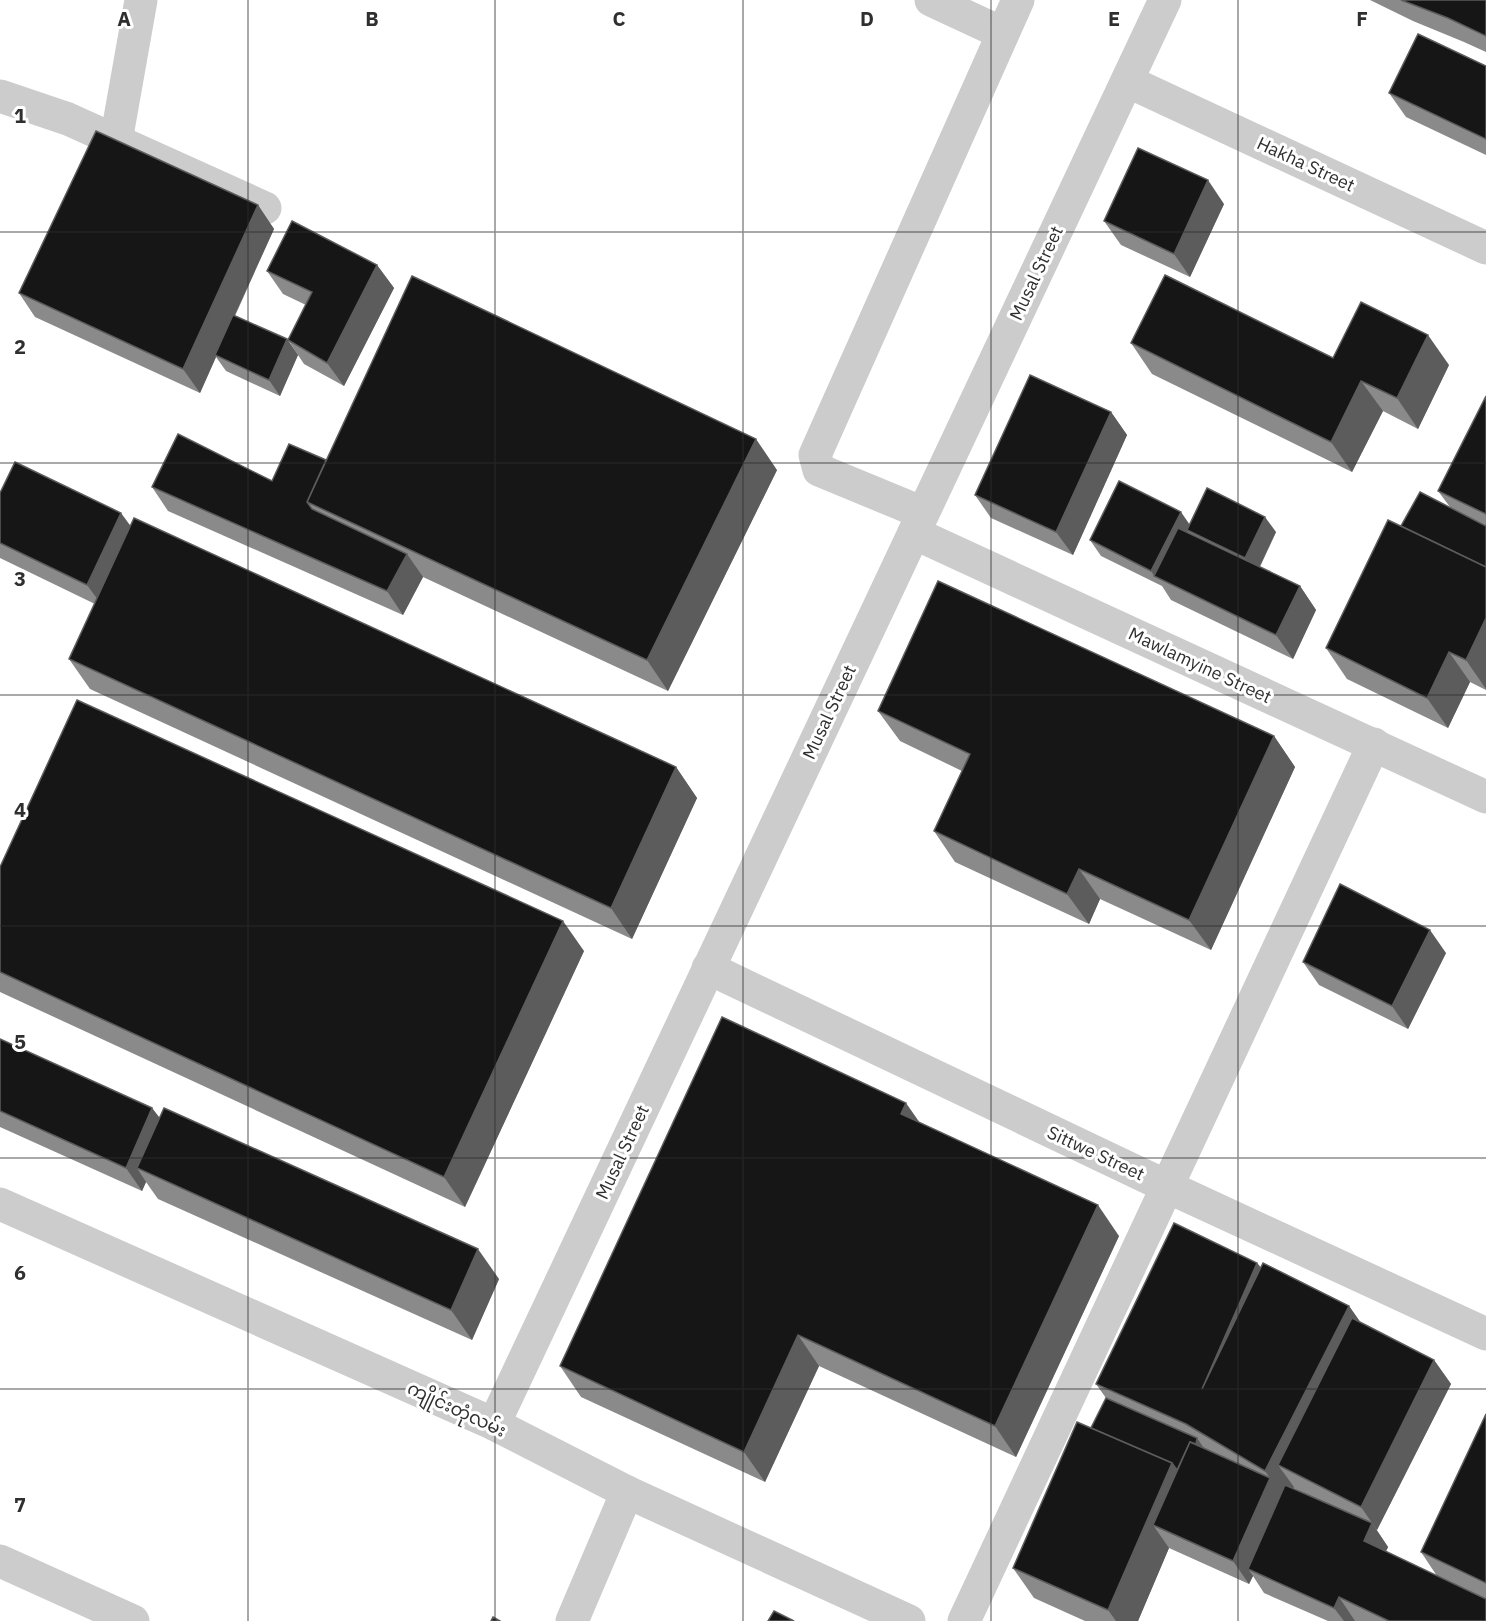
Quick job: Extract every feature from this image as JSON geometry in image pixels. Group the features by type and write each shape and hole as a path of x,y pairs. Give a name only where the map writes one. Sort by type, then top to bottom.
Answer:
{"street":[{"path":"116,141 141,0"},
{"path":"931,0 1002,33"},
{"name":"Mawlamyine Street","path":"1018,0 814,455 819,470 918,523 1486,797"},
{"name":"Musal Street","path":"494,1424 1165,0"},
{"name":"Hakha Street","path":"1126,81 1486,248"},
{"path":"0,96 68,119 265,208"},
{"path":"964,1621 1374,744"},
{"name":"Sittwe Street","path":"708,968 1168,1187 1486,1334"},
{"name":"ကျိုင်းတုံလမ်း","path":"0,1204 494,1424 627,1492 909,1621"},
{"path":"572,1621 627,1492"},
{"path":"0,1561 133,1621"}],"building":[{"path":"1401,0 1486,0 1486,36 1448,18"},
{"path":"1418,34 1486,66 1486,139 1389,93"},
{"path":"96,131 258,205 183,369 19,293"},
{"path":"1138,148 1208,180 1174,254 1104,221"},
{"path":"292,221 377,265 327,363 288,340 312,292 267,271"},
{"path":"1165,275 1333,358 1361,302 1428,335 1397,398 1361,381 1331,442 1131,343"},
{"path":"412,276 756,439 647,660 307,502"},
{"path":"233,315 287,339 269,380 215,355"},
{"path":"1030,375 1111,412 1056,532 975,495"},
{"path":"1486,396 1486,514 1438,491"},
{"path":"178,434 272,481 289,444 326,460 307,502 312,509 407,554 387,591 152,487"},
{"path":"15,462 121,513 87,585 0,543 0,493"},
{"path":"1119,481 1181,512 1151,571 1090,540"},
{"path":"1207,488 1265,517 1245,558 1187,530"},
{"path":"1420,492 1486,526 1486,567 1401,526"},
{"path":"134,518 676,767 611,908 69,659"},
{"path":"1388,520 1486,567 1486,618 1466,660 1449,652 1427,698 1326,648"},
{"path":"1178,528 1300,586 1276,635 1154,576"},
{"path":"938,581 1274,736 1189,920 1079,869 1067,894 934,831 970,754 878,711"},
{"path":"77,700 563,921 444,1177 0,972 0,867"},
{"path":"1340,884 1430,930 1392,1006 1303,962"},
{"path":"722,1017 906,1103 901,1114 1098,1205 995,1426 798,1335 744,1452 560,1366"},
{"path":"0,1039 152,1108 126,1168 0,1111"},
{"path":"164,1108 478,1249 451,1310 137,1168"},
{"path":"1174,1223 1257,1263 1202,1389 1263,1263 1349,1306 1265,1471 1186,1424 1096,1384"},
{"path":"1352,1318 1434,1360 1361,1507 1278,1465"},
{"path":"1106,1398 1197,1438 1196,1444 1190,1442 1177,1470 1172,1463 1091,1428"},
{"path":"1486,1414 1486,1583 1421,1552"},
{"path":"1077,1422 1172,1463 1108,1610 1013,1568"},
{"path":"1190,1442 1270,1478 1233,1561 1153,1525"},
{"path":"1285,1485 1372,1523 1364,1541 1486,1599 1486,1621 1389,1621 1339,1597 1334,1608 1248,1569"},
{"path":"774,1611 794,1621 768,1621"}]}
